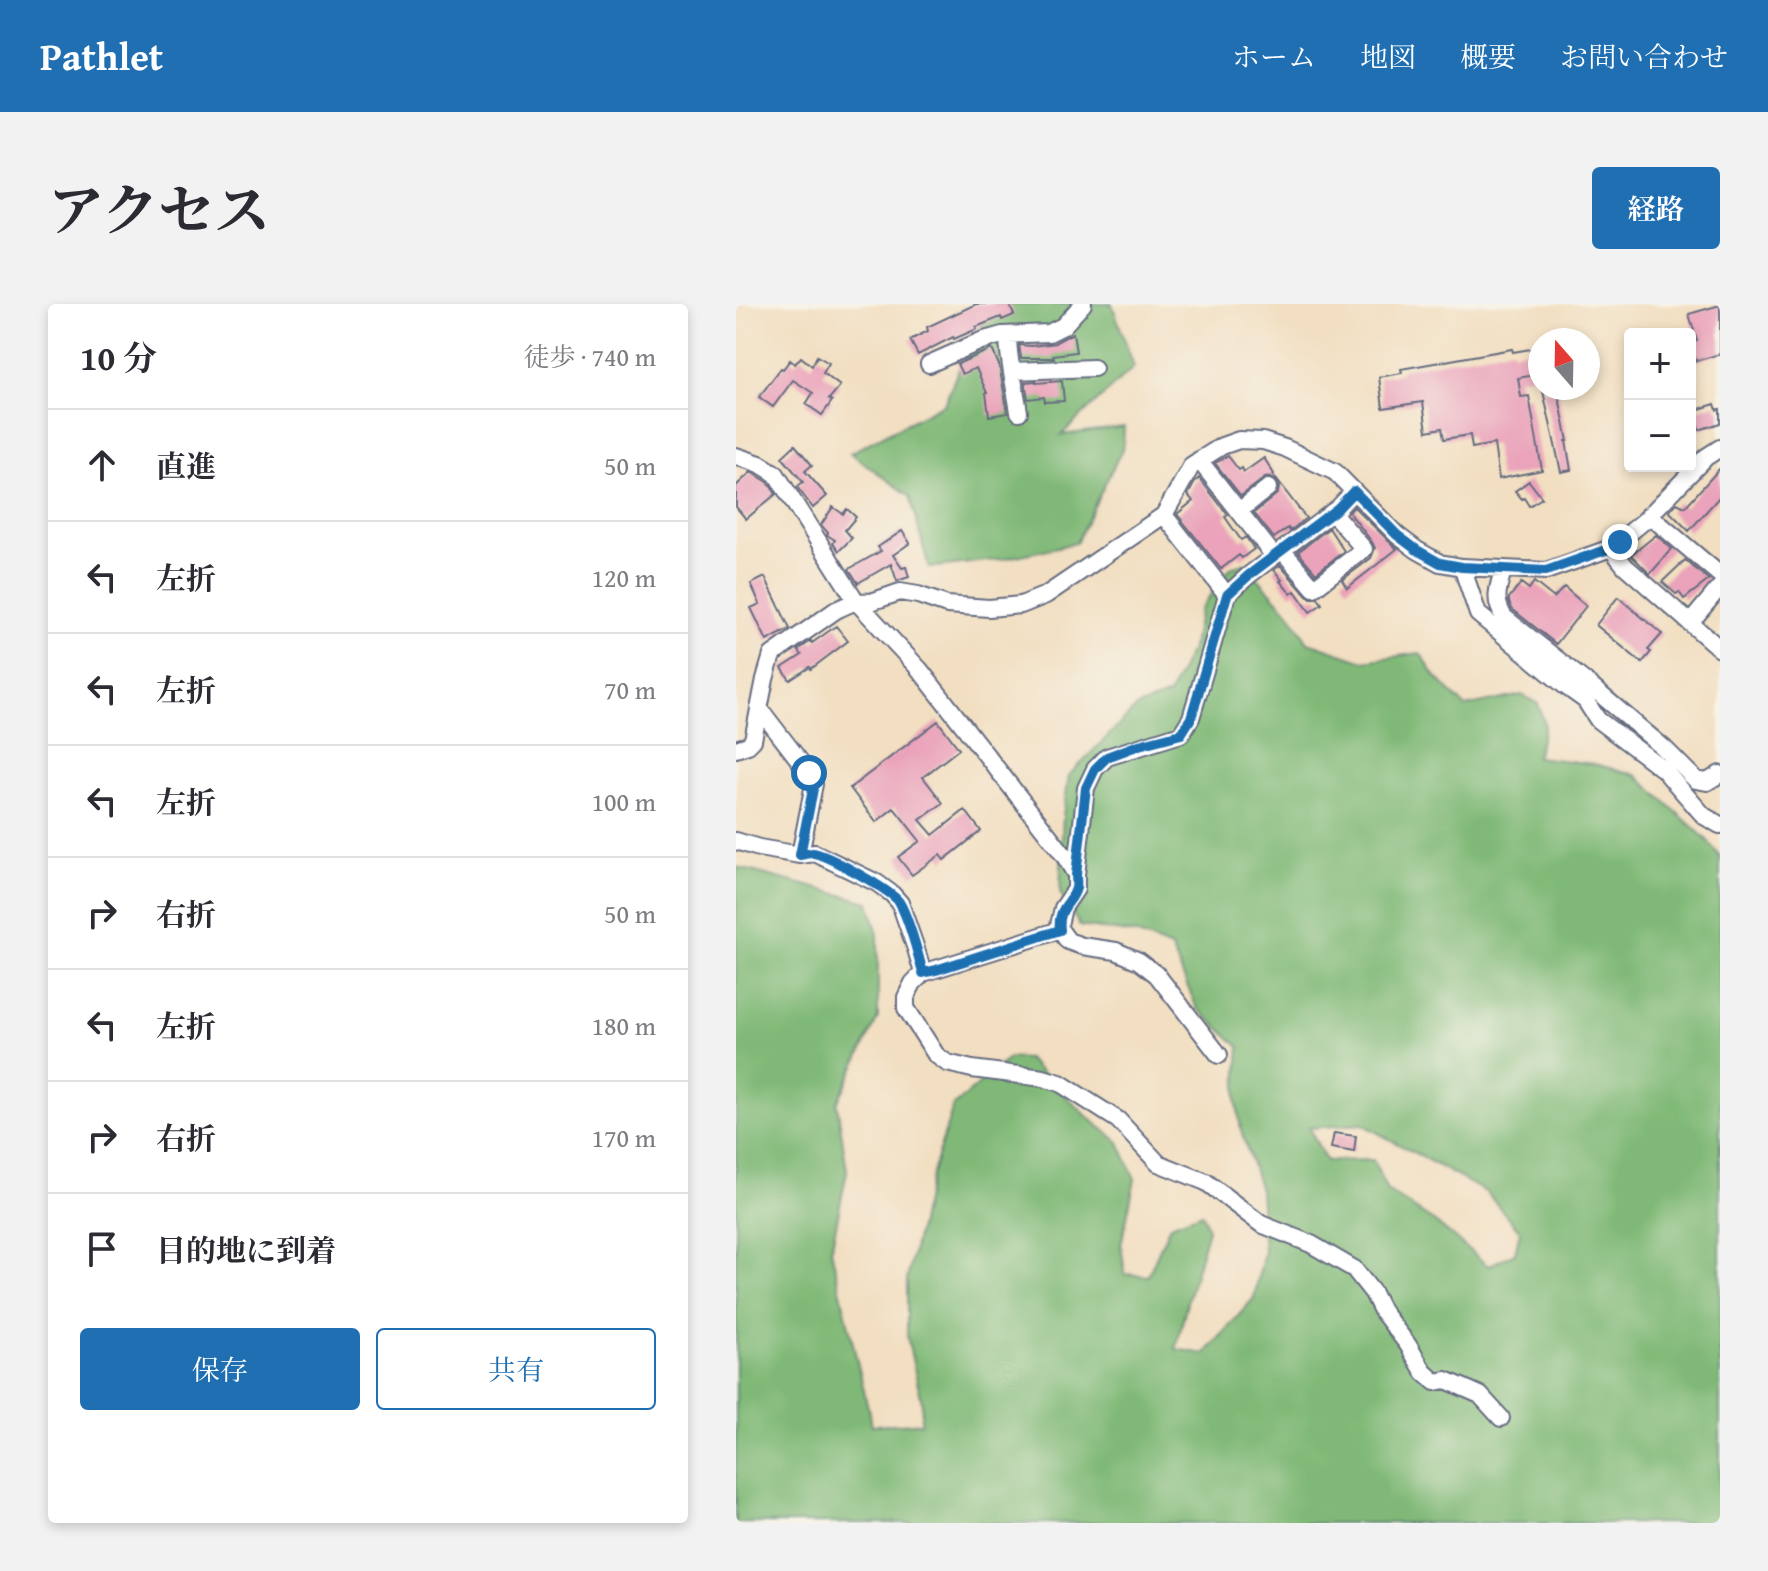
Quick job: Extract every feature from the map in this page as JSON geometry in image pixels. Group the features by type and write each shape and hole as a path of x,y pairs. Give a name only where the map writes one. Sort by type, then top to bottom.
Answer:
{"street":[{"path":"929,364 981,341 1008,335 1049,333 1063,326 1083,304"},
{"path":"1008,335 1008,355 1019,412"},
{"path":"1012,371 1094,368"},
{"path":"736,749 753,740 772,655 836,610 856,601 871,602 900,592 968,608 1021,605 1046,595 1164,515 1192,465 1222,446 1239,440 1263,441 1285,448 1335,472 1397,535 1440,563 1546,571 1611,548 1649,515 1706,457 1720,448"},
{"path":"736,456 760,464 776,474 856,601 920,670 1064,855 1076,875"},
{"path":"1199,460 1239,511 1314,588 1364,549 1332,512"},
{"path":"1239,511 1268,488"},
{"path":"1219,1055 1157,975 1139,961 1116,951 1068,941 1060,930 1063,908 1076,889 1086,788 1095,769 1107,757 1181,734 1191,718 1227,595 1354,491"},
{"path":"1164,515 1227,595"},
{"path":"1649,515 1720,575"},
{"path":"1611,548 1625,566 1720,649"},
{"path":"1462,567 1478,614 1585,700 1598,720 1663,769 1704,816 1720,825"},
{"path":"1503,570 1497,607 1504,617 1654,739 1696,780 1707,782 1720,774"},
{"path":"1690,623 1720,587"},
{"path":"759,708 814,784 800,855"},
{"path":"736,841 800,855 815,853 877,883 900,903 923,973"},
{"path":"1060,930 923,973 913,983 906,997 906,1008 936,1055 947,1063 972,1069 1060,1083 1118,1120 1158,1163 1206,1182 1261,1224 1311,1244 1354,1269 1424,1372 1435,1382 1446,1380 1480,1395 1501,1418"}],"green space":[{"path":"994,304 1112,304 1134,367 1061,435 1124,427 1123,447 1076,543 1003,559 929,568 910,496 850,453 944,404"},
{"path":"1244,563 1288,611 1308,642 1364,661 1420,653 1436,677 1465,707 1522,695 1538,704 1545,725 1536,757 1594,764 1636,775 1708,841 1720,857 1720,1523 736,1523 736,867 869,902 878,935 878,1018 837,1103 847,1171 831,1250 872,1425 921,1423 922,1402 907,1337 907,1279 930,1179 953,1107 1009,1058 1027,1059 1119,1142 1135,1179 1121,1245 1125,1274 1148,1276 1170,1225 1202,1213 1208,1229 1176,1349 1205,1354 1254,1298 1264,1252 1260,1190 1241,1130 1236,1098 1240,1047 1197,1008 1171,948 1136,934 1080,926 1060,893 1063,815 1069,775 1137,707 1169,695 1193,645 1200,610 1230,568","holes":["1362,1124 1486,1192 1520,1231 1515,1253 1488,1266 1435,1222 1387,1191 1373,1160 1326,1161 1309,1128"]}],"building":[{"path":"976,304 1009,304 1014,315 976,327 918,355 910,340 928,331 927,327"},
{"path":"1720,305 1720,354 1696,361 1696,328 1693,328 1689,314"},
{"path":"1073,333 1076,352 1053,355 1054,358 1021,358 1019,345 1056,343"},
{"path":"992,349 999,365 1008,413 989,416 987,393 976,368 962,374 957,364"},
{"path":"1512,349 1513,352 1528,349 1528,376 1518,378 1521,397 1528,396 1530,400 1542,470 1499,479 1494,444 1472,448 1470,435 1444,439 1442,428 1427,431 1423,402 1383,408 1379,377 1402,373 1401,369"},
{"path":"817,356 829,363 823,373 840,386 829,399 832,401 822,415 806,404 813,393 793,380 773,407 759,397 790,360 795,364 801,357 812,366"},
{"path":"1062,381 1064,401 1045,402 1044,397 1028,399 1025,382"},
{"path":"1545,400 1559,400 1571,470 1561,472"},
{"path":"1715,404 1717,410 1720,409 1720,423 1699,430 1696,410"},
{"path":"795,445 812,465 805,471 827,496 813,508 797,487 803,482 782,457"},
{"path":"1228,456 1244,472 1264,458 1306,518 1290,531 1288,528 1274,538 1254,513 1278,493 1277,482 1266,477 1241,496 1215,463"},
{"path":"1720,468 1720,496 1689,531 1669,511 1677,503 1685,507"},
{"path":"751,472 768,482 776,494 746,519 736,507 736,486"},
{"path":"1199,478 1228,515 1225,517 1241,540 1246,537 1254,549 1242,558 1239,555 1221,569 1177,514 1193,501 1188,495"},
{"path":"1529,481 1542,498 1529,506 1515,491"},
{"path":"833,507 843,514 847,509 856,517 845,530 852,538 839,551 833,543 835,540 827,535 821,525"},
{"path":"1354,507 1397,549 1347,588 1342,580 1371,558 1375,548 1349,512"},
{"path":"1329,528 1344,551 1316,573 1298,552"},
{"path":"902,531 910,543 893,555 902,568 906,567 909,577 897,581 891,564 858,583 849,569 881,551 878,547"},
{"path":"1656,535 1672,549 1650,574 1631,555"},
{"path":"1685,560 1709,580 1684,599 1679,592 1676,594 1662,582"},
{"path":"1280,565 1306,595 1318,598 1322,604 1310,612 1295,591 1291,594 1280,581 1274,570"},
{"path":"765,577 790,629 767,641 751,608 760,604 751,584"},
{"path":"1534,582 1554,598 1564,587 1586,606 1556,644 1512,609 1509,602 1521,583 1529,589"},
{"path":"1618,597 1662,634 1648,650 1651,652 1642,663 1596,625"},
{"path":"836,626 848,641 811,669 790,680 782,668 802,655 798,650"},
{"path":"938,721 959,749 923,777 943,803 920,820 933,835 965,810 981,831 944,860 940,855 912,875 898,857 920,841 894,808 876,822 850,788"},
{"path":"1334,1133 1356,1136 1354,1152 1331,1148"}],"route":[{"path":"809,773 814,784 800,855 815,853 877,883 892,894 900,903 923,973 936,970 1060,930 1063,908 1076,889 1086,788 1095,769 1107,757 1181,734 1191,718 1227,595 1338,508 1354,491 1397,535 1440,563 1546,571 1620,542"}]}
